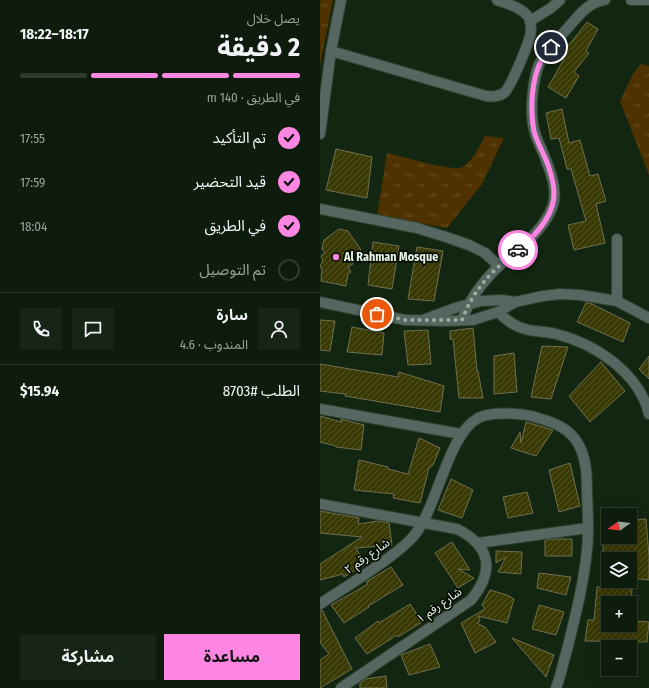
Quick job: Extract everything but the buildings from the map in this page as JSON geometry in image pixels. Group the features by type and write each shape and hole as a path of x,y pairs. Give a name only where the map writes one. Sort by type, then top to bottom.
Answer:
{"street":[{"path":"320,134 331,51 341,0"},
{"path":"331,51 486,96 497,96 506,91 513,79 530,34 530,22 528,17 519,9 497,0"},
{"path":"530,22 560,0"},
{"path":"462,320 468,304 478,288 499,266 537,232 547,218 553,205 553,183 548,166 534,132 533,93 536,75 542,60 584,10 593,3 605,0"},
{"path":"631,0 649,0"},
{"path":"320,209 417,228 449,238 469,245 485,254 499,266"},
{"path":"617,239 617,301"},
{"path":"423,320 481,301 493,300 515,302 560,294 580,295 617,301 649,318"},
{"path":"320,302 405,320 473,320 498,312 515,302"},
{"path":"498,312 509,322 520,328 556,334 580,342 605,356 629,376 638,387 646,403 649,414"},
{"path":"320,409 461,434 478,418 486,415 497,414 531,416 567,430 576,440 586,468 588,528 587,551 570,637 556,688"},
{"name":"شارع رقم ٢","path":"320,604 380,564 406,545 415,535 423,523 461,434"},
{"path":"320,504 457,529 468,534 478,543 588,528"},
{"name":"شارع رقم ١","path":"341,688 471,600 484,580 486,572 484,555 478,543"}],"green space":[{"path":"320,0 333,0 320,65"},
{"path":"641,64 649,66 649,175 620,101 633,74"},
{"path":"485,136 504,138 482,184 447,228 377,215 387,153 438,166 457,168 463,167 473,157"}],"way so far":[{"path":"377,314 405,320 462,320 468,304 478,288 499,266 518,250"}],"place":[{"name":"Al Rahman Mosque","path":"336,257"}],"route":[{"path":"518,250 537,232 547,218 553,205 553,183 548,166 534,132 533,116 533,93 536,75 542,60 551,47"}]}
